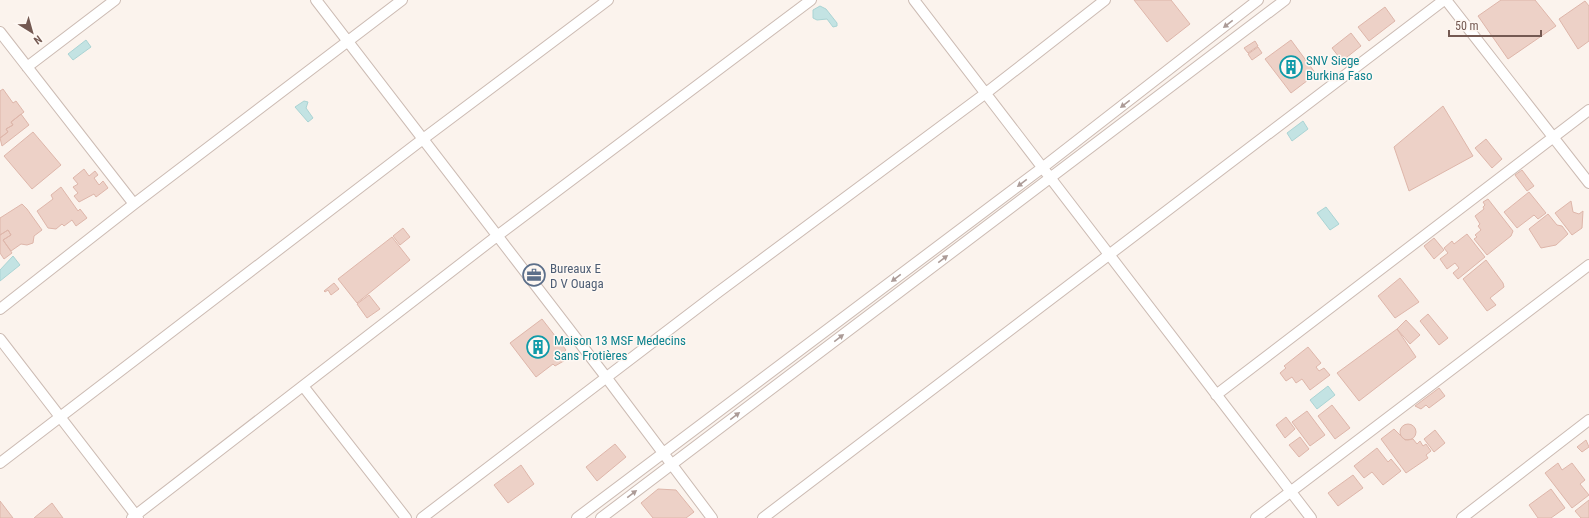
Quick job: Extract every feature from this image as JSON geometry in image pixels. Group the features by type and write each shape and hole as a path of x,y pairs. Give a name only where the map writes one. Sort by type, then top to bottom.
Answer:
{"street":[{"path":"27,67 115,0"},
{"path":"316,0 606,377 712,518"},
{"path":"0,310 134,204 402,0"},
{"path":"0,463 423,139 608,0"},
{"path":"0,339 135,517 497,236 811,0"},
{"path":"914,0 1311,518"},
{"path":"422,518 606,377 986,93 1105,0"},
{"path":"577,518 1042,168 1258,0"},
{"path":"601,518 1285,0"},
{"path":"763,518 1445,0 1589,183"},
{"path":"0,32 134,204"},
{"path":"1216,395 1589,110"},
{"path":"1256,518 1589,265"},
{"path":"303,386 406,518"},
{"path":"1462,518 1589,420"}],"water":[{"path":"820,6 826,9 837,23 837,26 833,27 827,19 817,20 813,18 813,10"},
{"path":"86,40 91,47 73,60 68,54"},
{"path":"304,101 308,102 306,108 313,118 308,122 295,107"},
{"path":"1303,121 1308,129 1292,141 1287,133"},
{"path":"1326,207 1339,224 1330,230 1317,213"},
{"path":"13,256 20,265 0,281 0,270"},
{"path":"1328,386 1335,395 1317,409 1310,400"}],"building":[{"path":"1134,0 1171,0 1190,24 1167,42"},
{"path":"1501,0 1535,0 1556,26 1508,59 1478,16"},
{"path":"1585,1 1589,6 1589,41 1578,49 1559,19"},
{"path":"1385,7 1395,21 1369,41 1358,27"},
{"path":"1351,33 1361,46 1342,61 1332,48"},
{"name":"SNV Siege Burkina Faso","path":"1291,40 1316,74 1291,93 1265,59"},
{"path":"1255,41 1258,46 1248,53 1244,48"},
{"path":"1258,47 1262,53 1252,60 1248,54"},
{"path":"3,89 13,103 16,101 24,112 11,122 13,125 6,129 8,132 0,138 0,91"},
{"path":"1443,106 1473,156 1409,191 1394,147"},
{"path":"21,114 29,125 2,146 0,138 8,132 6,129 13,125 11,122"},
{"path":"33,132 61,165 32,189 4,156"},
{"path":"1486,139 1502,159 1492,168 1475,148"},
{"path":"84,169 89,176 95,171 98,175 94,178 99,185 103,181 108,188 96,197 94,194 79,202 74,196 78,193 73,187 78,184 73,178"},
{"path":"1522,170 1534,186 1527,191 1515,175"},
{"path":"61,187 78,211 80,209 87,218 76,226 72,220 64,226 62,224 56,229 48,228 37,211 53,199 51,195"},
{"path":"1529,192 1546,213 1538,219 1534,215 1517,228 1504,212"},
{"path":"1488,199 1513,231 1511,236 1487,255 1474,239 1477,237 1475,235 1481,230 1478,226 1480,224 1475,216 1484,209 1483,207 1485,205 1483,202"},
{"path":"1571,201 1573,212 1579,214 1583,211 1582,228 1572,235 1555,213"},
{"path":"22,204 42,230 34,236 33,243 27,245 21,244 11,251 3,240 11,235 8,230 0,235 0,218"},
{"path":"1548,214 1557,225 1562,226 1568,234 1556,245 1541,248 1529,229"},
{"path":"403,228 410,237 400,245 393,236"},
{"path":"8,230 11,235 3,240 12,253 4,259 0,253 0,235"},
{"path":"1467,234 1485,257 1458,279 1453,273 1459,268 1455,263 1447,269 1440,259 1448,253 1444,248 1452,241 1454,244"},
{"path":"392,237 410,260 357,303 338,279"},
{"path":"1434,238 1444,250 1434,259 1424,246"},
{"path":"1486,260 1503,283 1504,287 1490,298 1496,305 1487,311 1463,279"},
{"path":"1400,278 1419,302 1395,318 1378,296"},
{"path":"334,283 339,289 331,295 328,290 325,292 324,291"},
{"path":"369,295 380,309 367,318 357,304"},
{"path":"1428,314 1448,338 1439,345 1420,321"},
{"name":"Maison 13 MSF Medecins Sans Frotières","path":"542,319 566,350 564,352 569,358 555,366 553,364 536,377 510,343"},
{"path":"1406,320 1420,335 1410,344 1397,329"},
{"path":"1397,329 1416,357 1359,401 1337,373"},
{"path":"1308,347 1321,363 1316,367 1319,371 1324,368 1330,375 1310,390 1302,379 1296,383 1292,377 1286,381 1280,373 1286,368 1284,366"},
{"path":"1439,388 1445,396 1429,408 1426,405 1421,409 1415,406"},
{"path":"1332,405 1350,428 1335,439 1318,416"},
{"path":"1307,411 1325,435 1310,446 1292,422"},
{"path":"1286,417 1295,429 1285,438 1276,425"},
{"path":"1408,424 1414,426 1416,432 1414,438 1408,440 1402,438 1400,432 1402,426"},
{"path":"1394,429 1405,440 1413,439 1417,444 1420,441 1423,446 1426,444 1431,451 1426,455 1428,458 1406,473 1381,439"},
{"path":"1435,430 1445,443 1434,452 1424,439"},
{"path":"1300,437 1309,449 1299,457 1289,445"},
{"path":"1586,440 1589,447 1582,452 1577,447"},
{"path":"615,444 626,457 597,481 586,467"},
{"path":"1377,448 1388,462 1391,459 1401,471 1383,485 1372,472 1364,478 1354,466"},
{"path":"1558,463 1562,470 1572,463 1585,480 1580,484 1589,495 1572,508 1545,473"},
{"path":"521,465 534,484 508,503 494,485"},
{"path":"1353,475 1363,488 1338,506 1328,493"},
{"path":"658,489 676,490 694,512 686,518 653,518 641,503"},
{"path":"1551,489 1565,508 1551,518 1538,518 1529,505"},
{"path":"1589,500 1589,518 1581,518 1575,511"},
{"path":"0,501 13,518 0,518"},
{"path":"52,503 63,518 34,518"}],"place":[{"name":"SNV Siege Burkina Faso","path":"1291,67"},
{"name":"Bureaux E D V Ouaga","path":"534,275"},
{"name":"Maison 13 MSF Medecins Sans Frotières","path":"538,347"}]}
